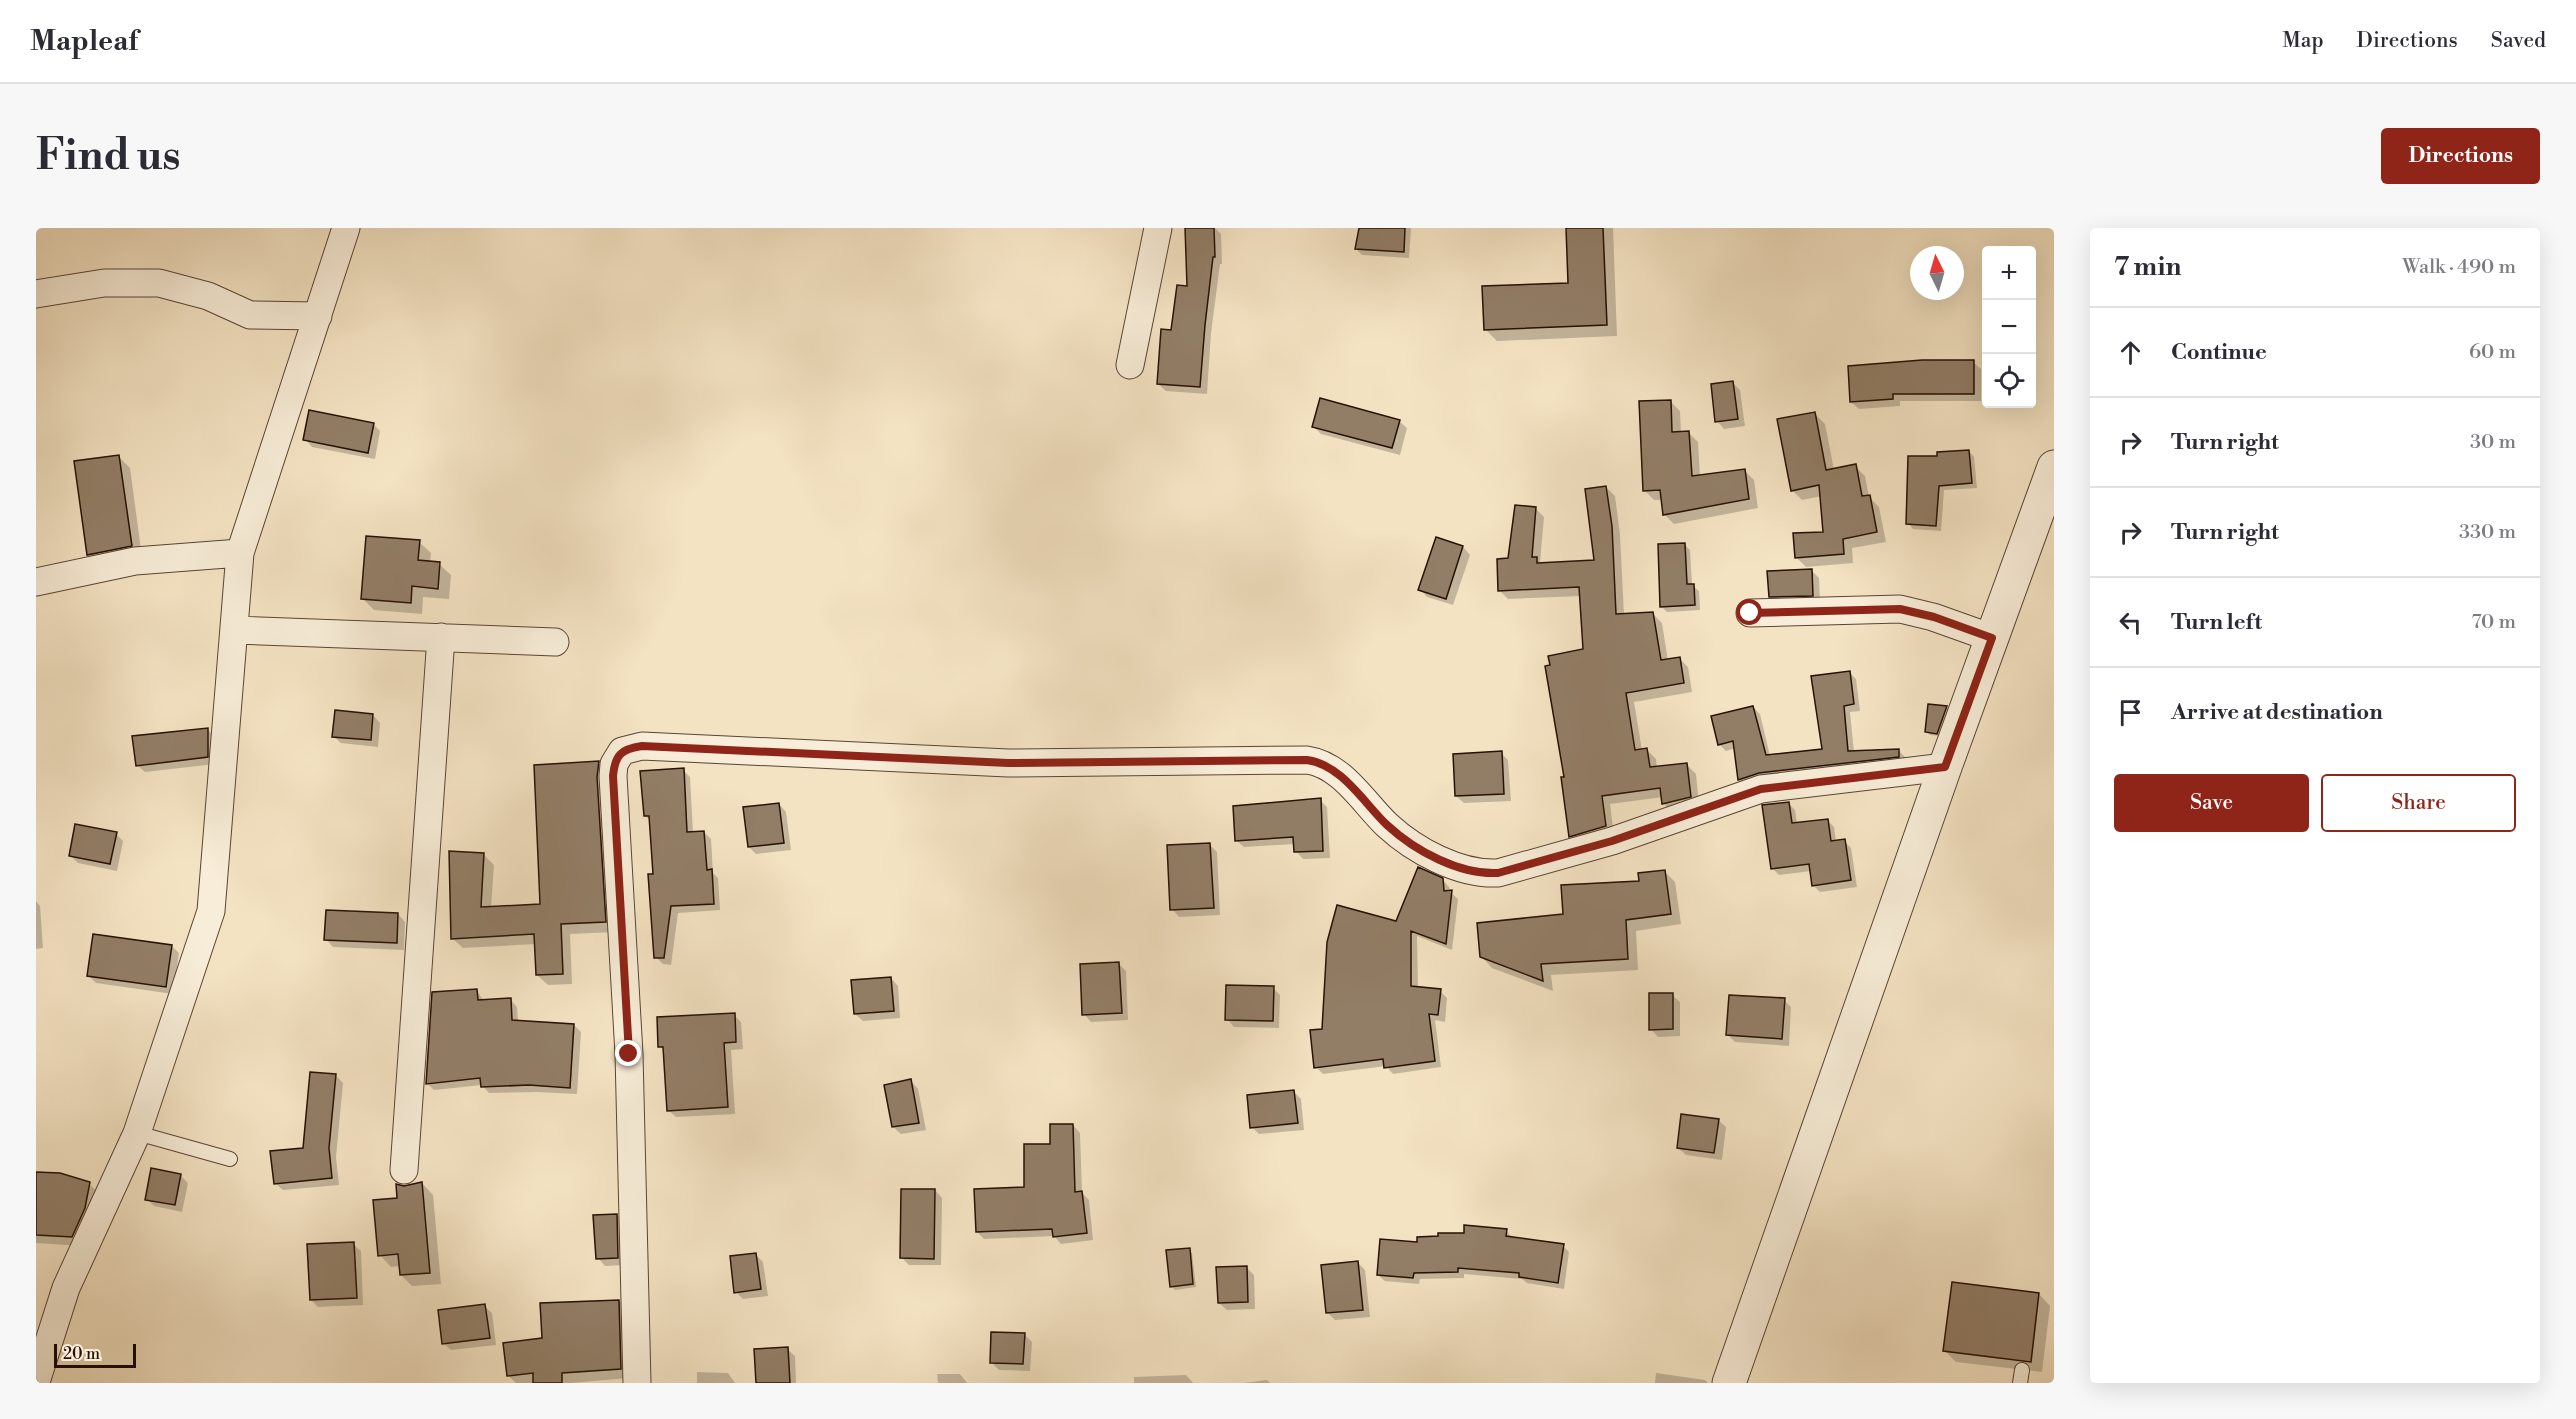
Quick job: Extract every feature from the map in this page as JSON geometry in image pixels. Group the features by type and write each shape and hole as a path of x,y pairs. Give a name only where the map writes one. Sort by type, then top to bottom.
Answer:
{"street":[{"path":"36,1382 66,1288 137,1133 211,911 240,553 346,228"},
{"path":"1130,365 1158,228"},
{"path":"36,294 104,283 159,283 208,296 250,315 318,316"},
{"path":"1729,1383 1945,767 2054,467"},
{"path":"36,582 135,561 240,553"},
{"path":"1750,613 1900,609 1934,617 1992,638"},
{"path":"234,630 555,642"},
{"path":"404,1170 441,637"},
{"path":"637,1383 629,1054 613,776 614,764 622,751 642,746 1008,763 1307,760 1323,764 1341,777 1388,825 1410,843 1437,858 1486,874 1498,873 1612,841 1761,789 1945,767"}],"lane":[{"path":"137,1133 230,1159"}],"building":[{"path":"1185,228 1214,228 1215,257 1213,257 1205,325 1200,387 1157,384 1161,329 1171,330 1177,285 1187,286"},
{"path":"1359,228 1405,228 1404,252 1355,249"},
{"path":"1566,228 1603,228 1607,325 1484,330 1482,286 1568,283"},
{"path":"1922,360 1974,360 1974,394 1893,394 1893,399 1850,402 1848,366"},
{"path":"1733,381 1738,419 1715,422 1711,384"},
{"path":"1320,398 1400,420 1392,448 1312,427"},
{"path":"1671,400 1672,432 1689,431 1692,476 1745,469 1749,499 1663,515 1660,490 1643,491 1639,401"},
{"path":"309,410 374,423 368,453 303,440"},
{"path":"1815,412 1826,470 1856,464 1862,496 1870,495 1877,532 1843,539 1844,554 1795,558 1793,533 1823,532 1819,485 1791,491 1777,419"},
{"path":"1969,450 1972,483 1939,486 1936,526 1906,524 1908,456 1937,456 1937,452"},
{"path":"119,455 132,546 87,555 74,461"},
{"path":"1606,486 1612,526 1616,614 1653,612 1661,660 1680,657 1684,683 1626,693 1635,750 1647,748 1650,767 1687,763 1691,797 1662,804 1660,788 1602,796 1606,826 1569,837 1561,777 1564,777 1545,666 1550,665 1548,656 1583,649 1579,587 1498,591 1497,559 1508,558 1515,505 1536,507 1532,557 1537,557 1537,563 1594,560 1585,489"},
{"path":"366,536 420,540 418,560 440,562 438,589 412,586 411,603 361,599"},
{"path":"1436,537 1463,546 1446,599 1418,590"},
{"path":"1685,543 1687,584 1694,584 1695,605 1660,607 1658,544"},
{"path":"1812,569 1813,596 1769,597 1767,571"},
{"path":"1850,671 1854,704 1844,706 1848,751 1899,749 1899,757 1759,773 1738,780 1733,741 1718,745 1711,716 1753,706 1766,755 1822,749 1811,676"},
{"path":"1928,704 1947,706 1937,734 1925,732"},
{"path":"335,710 373,714 371,740 332,737"},
{"path":"208,728 208,757 136,766 132,736"},
{"path":"1502,751 1504,794 1455,796 1453,754"},
{"path":"599,761 597,777 606,922 561,924 563,974 536,975 534,934 451,939 449,851 484,853 481,907 540,904 534,765"},
{"path":"684,768 687,832 704,831 707,870 712,869 714,904 671,906 664,958 654,958 648,874 653,874 649,816 644,816 640,771"},
{"path":"1321,798 1323,851 1294,852 1293,837 1235,841 1233,806"},
{"path":"1789,802 1792,823 1828,819 1831,841 1845,839 1851,880 1812,886 1809,864 1771,869 1762,805"},
{"path":"779,803 784,843 748,847 743,807"},
{"path":"75,824 117,832 110,864 69,856"},
{"path":"1210,843 1214,908 1170,910 1167,845"},
{"path":"1418,867 1443,878 1444,891 1452,890 1446,944 1411,931 1411,986 1441,989 1438,1015 1429,1014 1435,1061 1384,1068 1383,1059 1314,1068 1310,1030 1322,1029 1327,942 1337,905 1396,921"},
{"path":"1665,870 1671,914 1626,920 1628,959 1541,964 1543,981 1480,957 1477,923 1563,914 1561,885 1639,881 1638,873"},
{"path":"326,910 398,913 397,943 324,940"},
{"path":"93,934 172,945 166,987 87,976"},
{"path":"1119,962 1122,1013 1082,1015 1080,964"},
{"path":"891,977 894,1011 854,1014 851,980"},
{"path":"1226,985 1274,986 1273,1021 1225,1020"},
{"path":"477,989 478,1000 511,998 512,1020 574,1024 570,1088 529,1085 481,1087 480,1078 426,1084 432,992"},
{"path":"1649,993 1673,993 1673,1029 1649,1030"},
{"path":"1729,995 1785,998 1782,1039 1726,1035"},
{"path":"735,1013 736,1042 724,1043 728,1107 667,1111 663,1047 658,1047 657,1017"},
{"path":"310,1072 336,1074 329,1148 332,1178 274,1184 270,1151 303,1148"},
{"path":"911,1079 919,1123 892,1127 884,1085"},
{"path":"1294,1090 1298,1123 1250,1128 1247,1095"},
{"path":"1681,1114 1719,1119 1714,1153 1677,1148"},
{"path":"1050,1124 1073,1124 1075,1192 1082,1191 1087,1233 1053,1237 1052,1229 976,1232 974,1189 1024,1187 1024,1144 1050,1144"},
{"path":"151,1168 181,1174 175,1205 145,1200"},
{"path":"36,1172 60,1173 90,1182 85,1208 72,1237 36,1235"},
{"path":"422,1182 430,1273 400,1275 398,1254 378,1256 373,1200 397,1198 396,1184 404,1186"},
{"path":"901,1189 935,1189 934,1259 900,1258"},
{"path":"617,1214 618,1258 596,1259 593,1215"},
{"path":"1464,1225 1507,1229 1506,1236 1564,1244 1558,1283 1519,1277 1519,1273 1458,1268 1458,1272 1414,1273 1413,1278 1377,1275 1380,1239 1417,1242 1417,1237 1438,1236 1438,1233 1464,1233"},
{"path":"354,1242 357,1298 310,1300 307,1244"},
{"path":"1190,1248 1193,1284 1170,1287 1166,1250"},
{"path":"756,1253 761,1289 734,1293 730,1256"},
{"path":"1358,1261 1363,1310 1326,1313 1321,1265"},
{"path":"1247,1266 1248,1302 1218,1303 1216,1267"},
{"path":"1952,1282 2039,1293 2031,1362 1943,1351"},
{"path":"619,1300 621,1369 562,1373 562,1383 533,1383 533,1373 507,1376 503,1343 542,1338 540,1303"},
{"path":"485,1304 490,1338 442,1344 438,1310"},
{"path":"991,1332 1025,1333 1023,1364 990,1363"},
{"path":"788,1347 790,1383 756,1383 754,1349"}],"route":[{"path":"629,1054 613,776 614,764 622,751 642,746 1008,763 1307,760 1323,764 1341,777 1388,825 1410,843 1437,858 1486,874 1498,873 1612,841 1761,789 1945,767 1992,638 1934,617 1900,609 1862,608 1750,613"}]}
